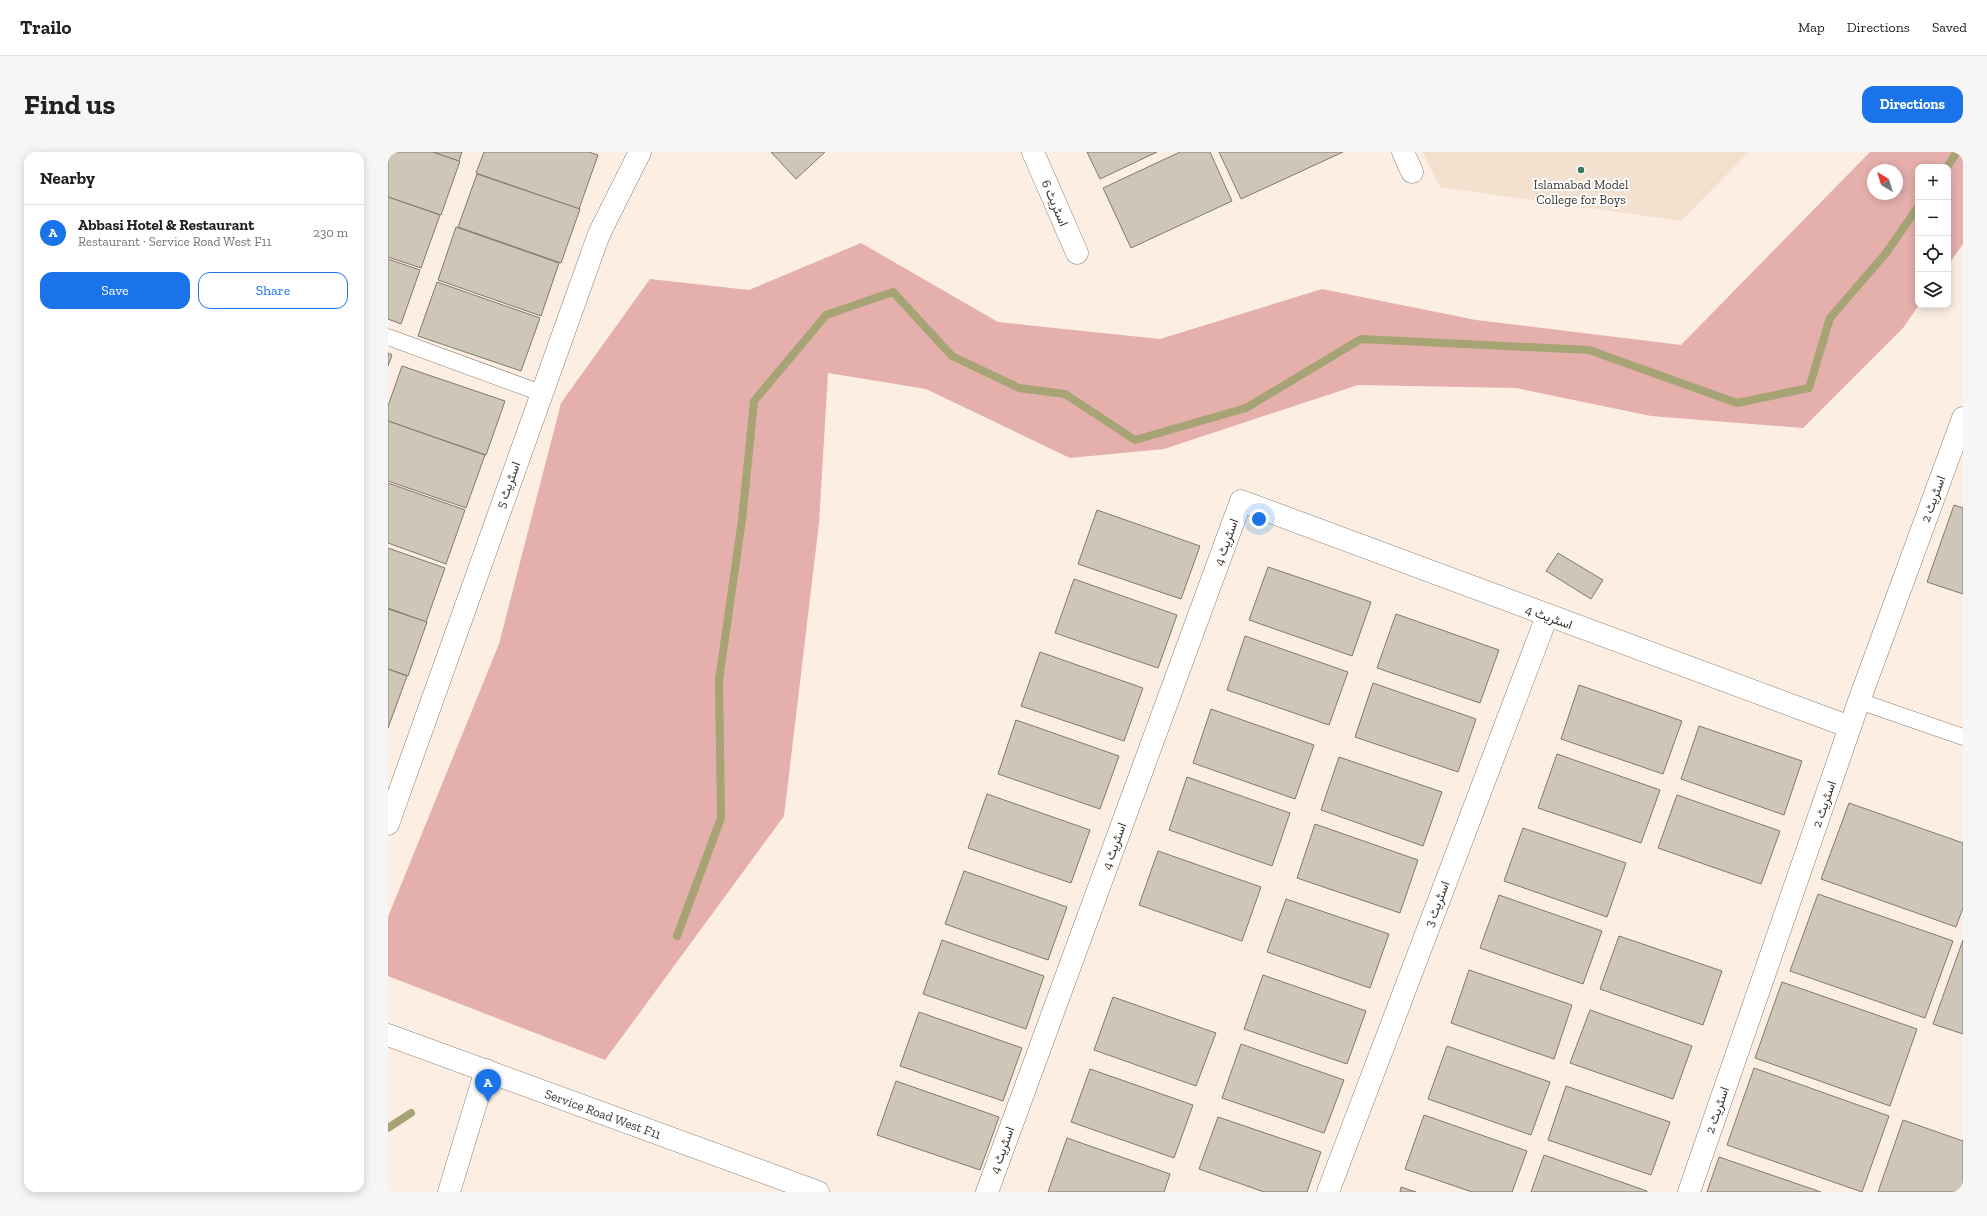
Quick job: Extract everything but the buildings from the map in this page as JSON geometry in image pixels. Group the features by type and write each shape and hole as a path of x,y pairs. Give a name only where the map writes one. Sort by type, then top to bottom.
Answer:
{"street":[{"name":"اسٹریٹ 5","path":"388,824 598,234 640,152"},
{"name":"اسٹریٹ 6","path":"1033,152 1077,253"},
{"path":"1403,152 1412,172"},
{"name":"اسٹریٹ 2","path":"1689,1192 1859,701 1963,418"},
{"name":"اسٹریٹ 4","path":"987,1192 1241,501 1547,616 1850,727"},
{"name":"اسٹریٹ 3","path":"1328,1192 1547,616"},
{"name":"Service Road West F11","path":"388,1035 814,1191"},
{"path":"448,1192 486,1070"}],"lane":[{"path":"388,338 541,393"},
{"path":"1859,701 1963,737"}],"shaded area":[{"name":"Islamabad Model College for Boys","path":"1422,152 1749,152 1681,221 1440,187"},
{"path":"1870,152 1963,152 1963,244 1951,261 1951,164 1915,164 1915,308 1917,308 1903,328 1803,428 1651,416 1516,388 1358,385 1164,449 1070,458 926,389 828,373 819,523 784,816 605,1060 388,976 388,917 499,644 561,403 650,279 749,290 861,243 998,322 1160,339 1322,289 1476,320 1681,345"}],"waterway":[{"path":"1949,164 1957,152"},
{"path":"677,936 721,818 719,680 742,520 754,401 826,315 893,292 952,356 1019,388 1065,394 1135,440 1246,408 1361,339 1589,350 1737,403 1809,388 1830,318 1886,253 1915,211"},
{"path":"388,1128 411,1113"}],"place":[{"name":"Islamabad Model College for Boys","path":"1581,170"},
{"name":"Abbasi Hotel & Restaurant","path":"488,1102"}]}
